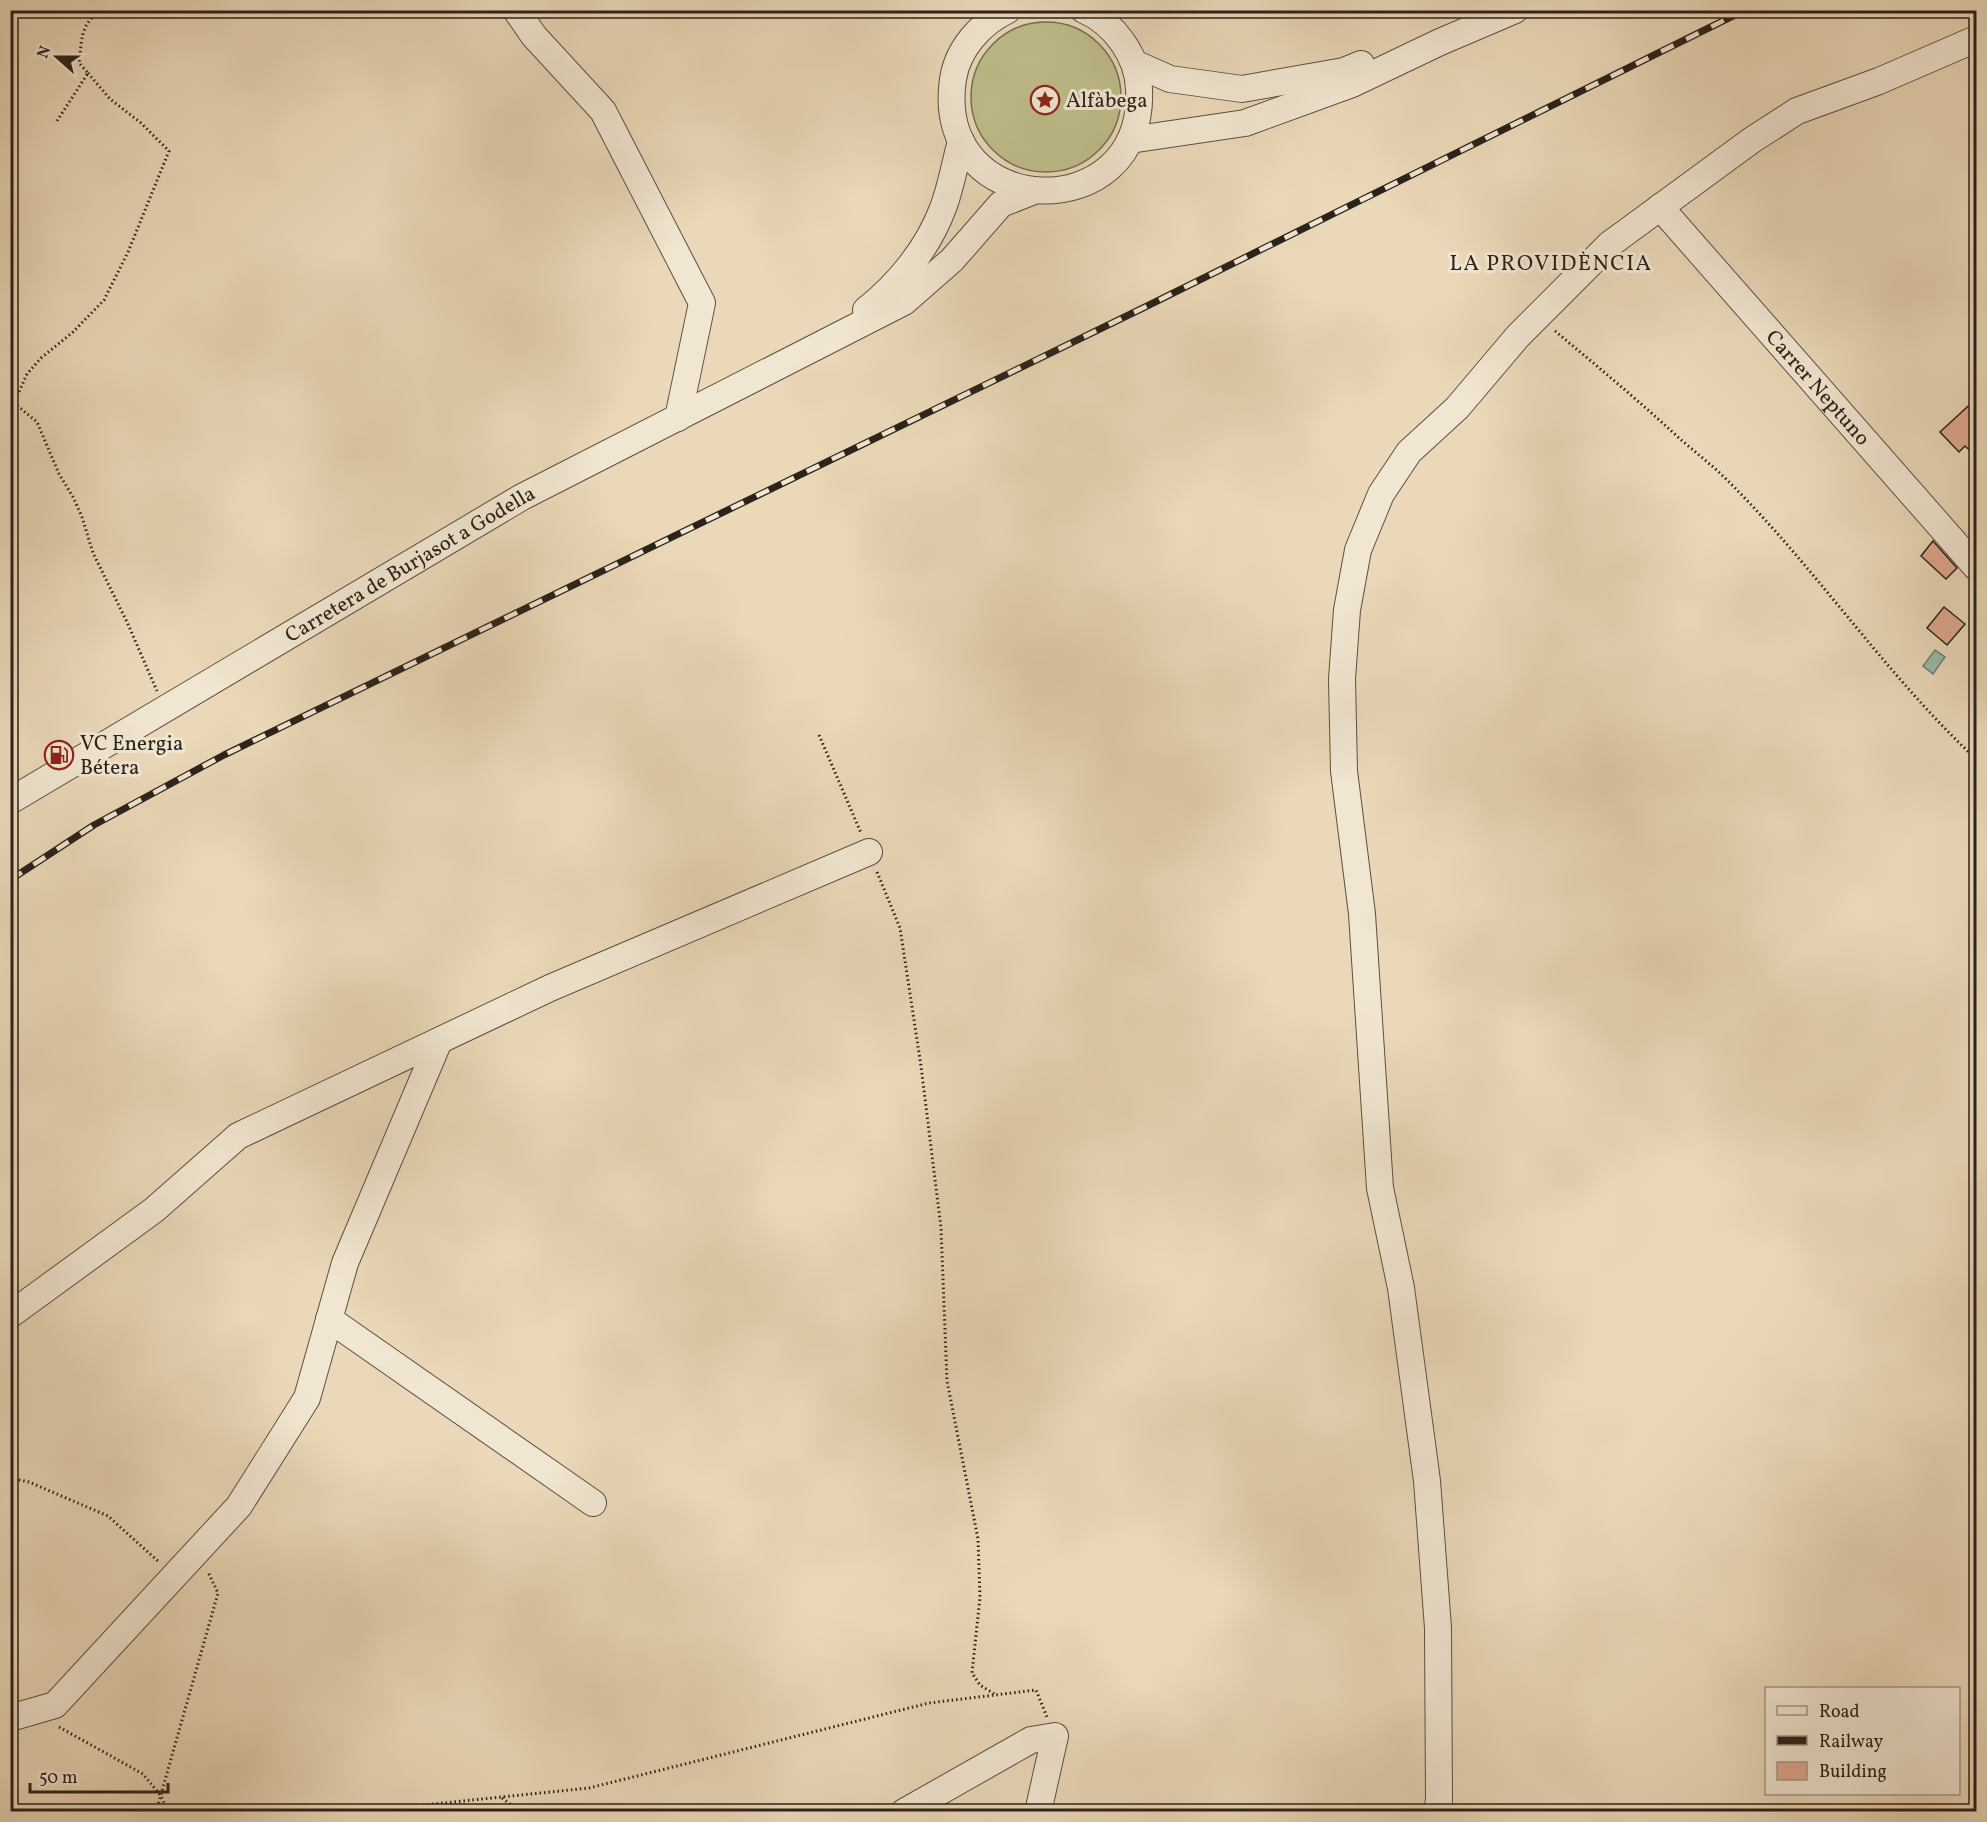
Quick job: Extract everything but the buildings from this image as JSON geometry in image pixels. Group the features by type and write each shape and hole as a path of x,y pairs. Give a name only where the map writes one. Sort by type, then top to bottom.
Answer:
{"street":[{"path":"516,10 534,36 603,111 702,303 678,418"},
{"path":"1008,10 995,17 977,32 963,51 954,72 951,95 953,119 961,141 974,160 991,175 1012,186 1053,192 1090,181 1113,163 1130,140 1137,122 1140,102 1139,82 1134,63 1123,42 1107,25 1087,11"},
{"path":"1134,63 1170,79 1242,89 1344,71 1438,30 1476,10"},
{"path":"1130,140 1245,123 1352,84 1440,42 1515,10"},
{"path":"1437,1812 1439,1800 1438,1628 1427,1481 1401,1288 1380,1188 1362,914 1344,771 1343,667 1347,610 1358,550 1381,494 1409,452 1457,408 1538,316 1610,244 1752,140 1797,111 1879,81 1977,39"},
{"path":"820,345 887,294 927,242 944,207 961,141"},
{"path":"820,345 903,302 952,260 1001,204 1034,191"},
{"name":"Carrer Neptuno","path":"1660,207 1977,567"},
{"name":"Carretera de Burjasot a Godella","path":"10,801 522,497 820,345"},
{"path":"10,1315 33,1301 154,1210 238,1136 550,988 869,852"},
{"path":"21,1714 55,1705 239,1506 307,1398 345,1263 439,1041"},
{"path":"329,1319 593,1503"},
{"path":"904,1812 1031,1740 1055,1736 1038,1812"}],"path":[{"path":"103,10 96,14 83,29 79,63 110,99 141,123 169,151 128,252 104,300 73,332 41,358 27,374 12,403 37,422 59,474 77,507 93,554 127,622 165,710"},
{"path":"57,121 88,73"},
{"path":"1538,316 1727,480 1841,607 1902,684 1947,732 1977,759"},
{"path":"819,735 900,928 921,1066 940,1217 946,1381 978,1539 980,1597 972,1673 980,1684 996,1695"},
{"path":"10,1478 29,1482 108,1516 174,1576"},
{"path":"156,1812 218,1593 198,1551"},
{"path":"356,1812 589,1788 929,1703 1036,1690 1055,1736"},
{"path":"21,1714 143,1774 160,1796 168,1812"},
{"path":"501,1797 520,1812"}],"shaded area":[{"path":"1046,22 1075,27 1088,34 1099,44 1109,55 1116,68 1121,97 1116,126 1109,139 1099,150 1088,160 1075,167 1046,172 1017,167 1004,160 993,150 983,139 976,126 971,97 976,68 983,55 993,44 1004,34 1017,27"},
{"path":"1935,650 1945,657 1933,674 1923,666"}],"railway":[{"path":"10,880 94,825 224,755 1143,308 1745,10"}],"place":[{"name":"Alfàbega","path":"1045,100"},
{"name":"VC Energia Bétera","path":"59,755"}],"district":[{"name":"LA PROVIDÈNCIA","path":"1551,262"}]}
